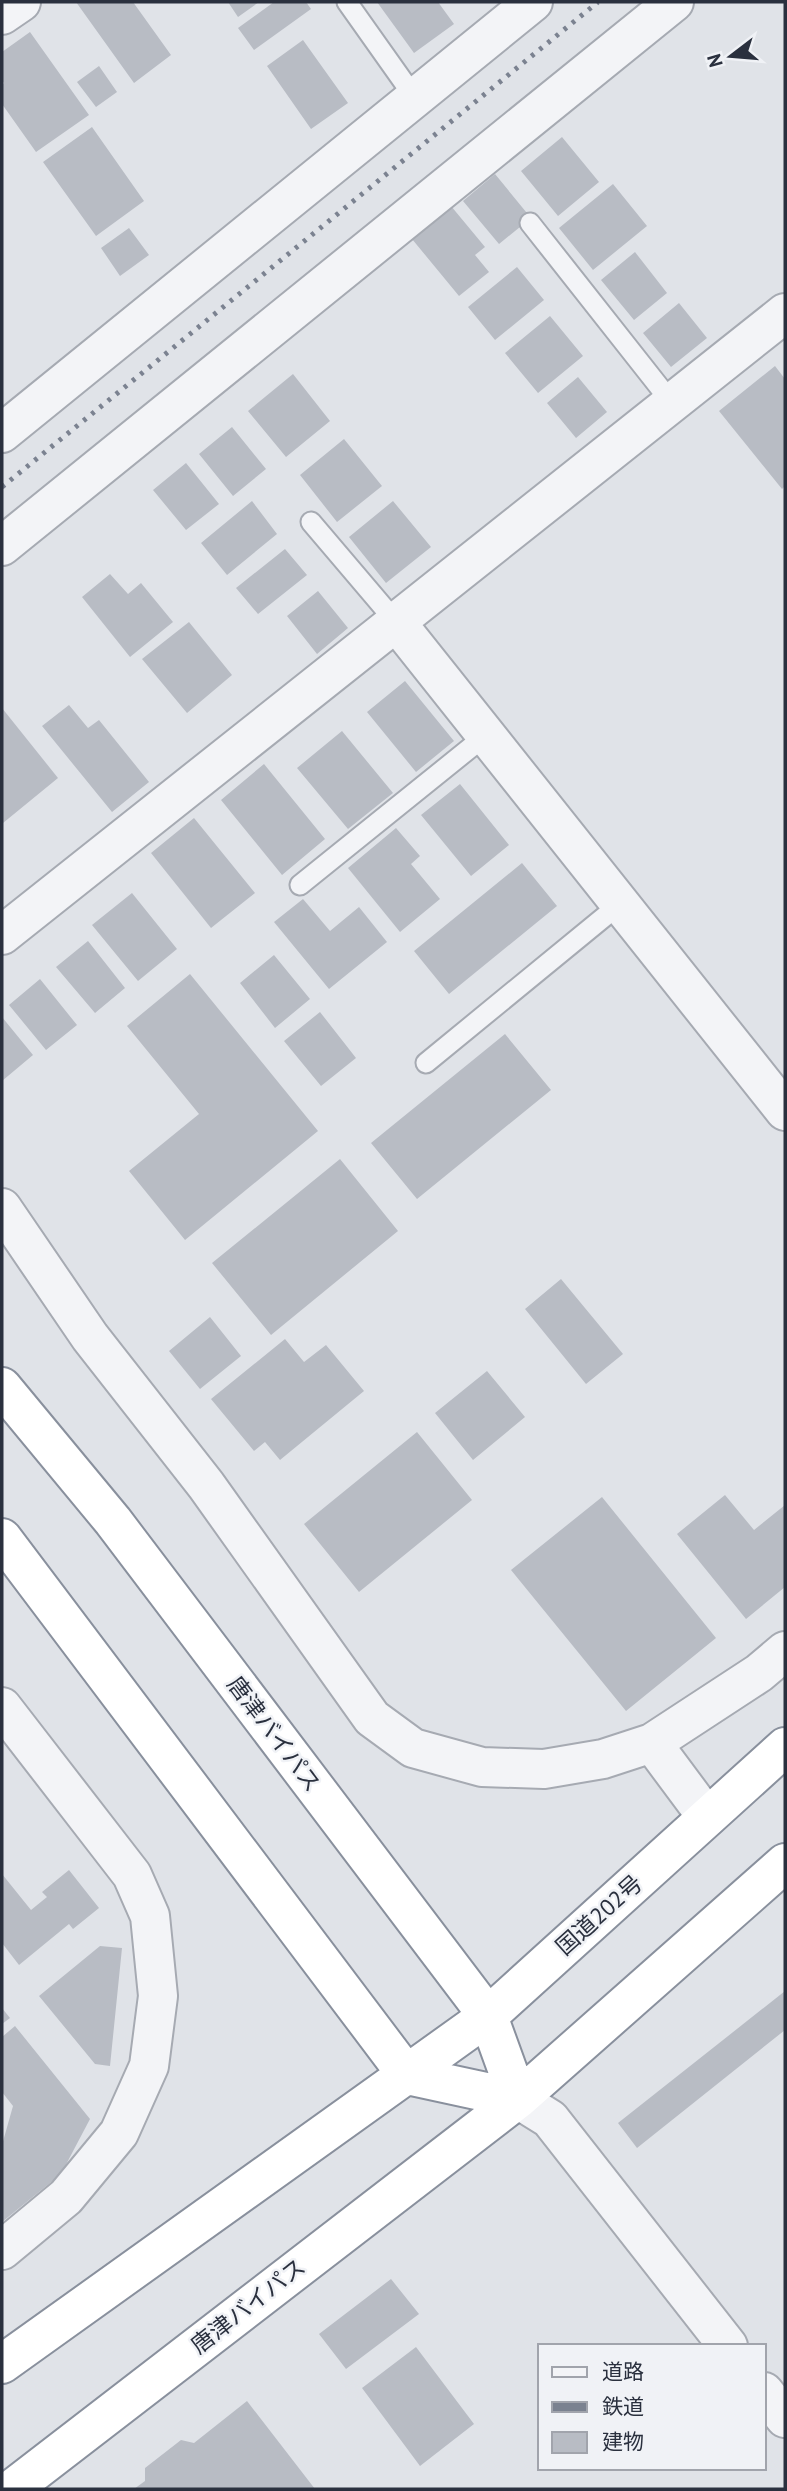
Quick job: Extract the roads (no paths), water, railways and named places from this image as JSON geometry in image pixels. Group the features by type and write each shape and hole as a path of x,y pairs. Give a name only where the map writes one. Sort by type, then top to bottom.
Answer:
{"highway":[{"name":"唐津バイパス","path":"2,1387 113,1521 488,2016 518,2099 12,2489"},
{"path":"2,1538 407,2075 518,2099 785,1863"},
{"name":"国道202号","path":"407,2075 488,2016 785,1747"},
{"path":"2,2364 407,2075"}],"street":[{"path":"2,15 21,2"},
{"path":"2,433 533,2"},
{"path":"2,546 674,2"},
{"path":"2,935 785,313"},
{"path":"396,622 785,1111"},
{"path":"2,1208 90,1337 206,1485 372,1718 412,1748 482,1768 544,1769 603,1759 652,1743 759,1673 785,1651"},
{"path":"2,1707 132,1875 150,1916 158,1996 149,2066 119,2133 66,2197 2,2250"},
{"path":"652,1743 707,1817"},
{"path":"518,2099 550,2119 726,2344"},
{"path":"766,2394 785,2418"}],"lane":[{"path":"347,2 415,98"},
{"path":"530,223 672,403"},
{"path":"311,522 396,622"},
{"path":"300,885 485,736"},
{"path":"426,1063 620,904"}],"railway":[{"path":"2,487 598,2"}]}
